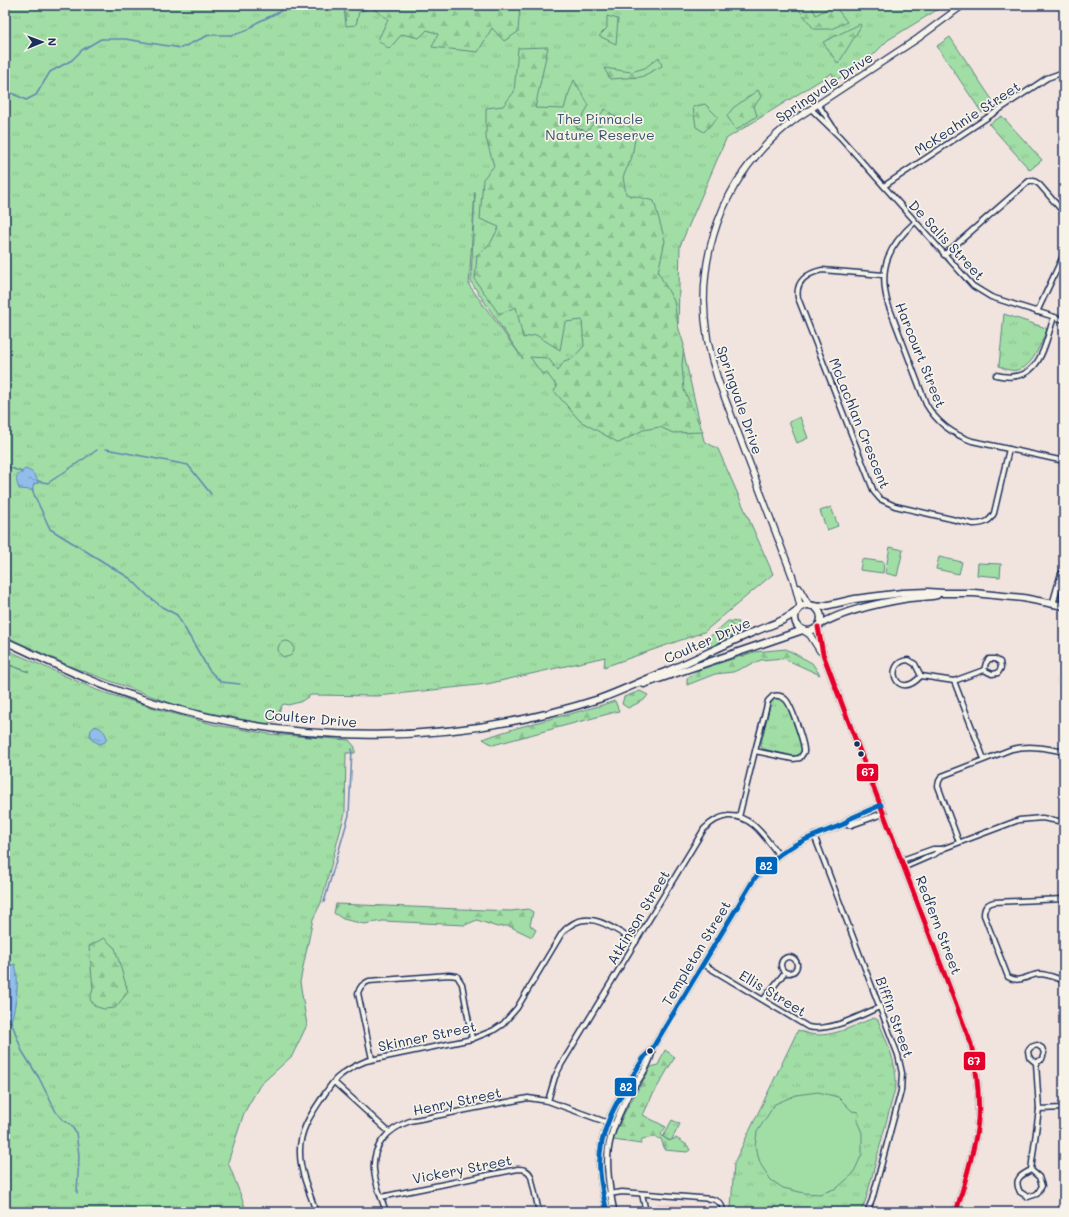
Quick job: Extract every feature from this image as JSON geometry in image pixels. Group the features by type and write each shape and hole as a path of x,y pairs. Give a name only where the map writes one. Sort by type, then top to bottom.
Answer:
{"main road":[{"name":"Springvale Drive","path":"798,611 800,605 793,578 713,368 706,338 703,297 710,245 720,216 733,190 747,167 769,142 790,123 917,39 964,5"},
{"name":"Springvale Drive","path":"793,578 806,602 812,606"},
{"path":"943,593 876,605 839,616 818,626 812,631 803,630 796,624 795,620 798,611 804,606 820,607 855,599 902,593 928,592 977,593 1023,598 1063,606"},
{"path":"812,606 821,617 818,626"},
{"name":"Coulter Drive","path":"5,641 73,673 117,690 191,713 236,723 307,732 366,735 423,733 492,725 518,720 573,706 626,689 784,620 798,611"},
{"name":"Redfern Street","path":"818,626 823,654 967,1031 976,1064 978,1104 977,1127 973,1151 956,1212"},
{"name":"Coulter Drive","path":"626,689 640,686 803,630"},
{"name":"Redfern Street","path":"803,630 810,635 823,654"}],"street":[{"name":"McKeahnie Street","path":"884,186 1047,78 1064,72"},
{"name":"De Salis Street","path":"818,104 840,137"},
{"name":"De Salis Street","path":"811,109 840,137 969,282 981,292 1064,320"},
{"path":"944,255 1029,181 1034,181 1039,184 1064,213"},
{"name":"Harcourt Street","path":"915,222 894,243 889,253 884,275 885,293 926,404 931,413 942,425 961,437 1064,461"},
{"path":"1037,312 1064,254"},
{"name":"McLachlan Crescent","path":"884,275 822,270 815,271 802,279 798,288 798,294 874,492 879,498 894,506 973,524 985,522 992,517 994,513 1009,449"},
{"path":"996,375 1010,377 1018,376 1032,369 1041,357 1054,317"},
{"path":"1053,603 1061,575 1064,570"},
{"path":"1063,606 1064,592"},
{"path":"921,676 918,667 912,661 900,662 895,668 895,677 903,685 911,684 921,676 954,681 984,670 992,674 998,673 1001,668 1000,662 995,659 989,659 984,670"},
{"path":"1064,674 1061,681 1064,687"},
{"path":"954,681 984,759"},
{"path":"756,751 792,759 800,758 804,752 803,742 789,703 781,696 774,696 766,704 739,817 756,826 778,854"},
{"path":"959,842 938,786 939,781 945,774 1012,749 1034,746 1064,752"},
{"name":"Templeton Street","path":"607,1212 603,1196 600,1155 602,1139 607,1123 617,1102 645,1056 652,1049 754,879 778,854 794,844 844,824 849,819 881,805"},
{"name":"Templeton Street","path":"844,824 850,825 884,813"},
{"name":"Atkinson Street","path":"548,1101 555,1078 561,1065 704,829 719,818 727,816 739,817"},
{"path":"904,867 935,854 942,849 1008,823 1025,819 1042,818 1064,822"},
{"name":"Biffin Street","path":"814,835 900,1061 902,1073 902,1085 872,1200 867,1212"},
{"path":"902,860 933,849 942,849"},
{"path":"1064,898 994,902 987,905 984,910 984,915 1008,977 1017,980 1032,975 1047,975 1064,981"},
{"name":"Skinner Street","path":"316,1212 301,1166 300,1142 303,1130 309,1118 334,1082 346,1071 356,1065 372,1059 472,1039 494,1030 511,1016 562,933 570,925 580,921 596,920 607,924 636,942"},
{"name":"Ellis Street","path":"703,964 801,1024 815,1028 830,1026 880,1007"},
{"path":"762,1000 785,972"},
{"path":"372,1059 358,993 362,985 369,982 449,975 457,976 462,984 472,1039"},
{"path":"1031,1170 1039,1109 1036,1064 1028,1054 1029,1049 1034,1045 1040,1046 1044,1051 1042,1059 1036,1064"},
{"name":"Templeton Street","path":"614,1212 610,1194 607,1165 608,1149 614,1125 622,1108 650,1060 652,1049"},
{"path":"334,1082 389,1132"},
{"name":"Henry Street","path":"386,1212 375,1175 374,1161 382,1140 389,1132 398,1126 410,1122 517,1100 538,1099 548,1101 614,1125"},
{"path":"1039,1109 1064,1108"},
{"name":"Vickery Street","path":"382,1197 524,1169 530,1173 539,1212"},
{"path":"1031,1170 1039,1177 1042,1186 1037,1194 1028,1197 1020,1192 1017,1184 1020,1176 1031,1170"},
{"path":"603,1196 622,1192 712,1199 720,1202 723,1212"},
{"path":"642,1194 646,1212"}],"shaded area":[{"path":"657,1203 713,1207 717,1212 656,1212"}],"green space":[{"name":"The Pinnacle Nature Reserve","path":"5,5 945,5 888,40 870,58 835,81 832,73 726,139 680,246 678,328 704,441 718,449 773,574 704,632 604,667 605,657 487,684 378,696 311,695 300,702 282,705 275,721 265,724 181,707 72,667 5,636","holes":["475,192 471,282 523,359 469,285"]},
{"path":"345,5 520,5 518,32 504,41 492,28 478,52 432,47 438,34 427,30 419,38 402,34 389,49 378,40 388,19 371,7 359,12 356,25 346,26"},
{"path":"797,5 811,5 816,15 834,5 847,22 831,29 814,29"},
{"path":"607,16 618,19 616,44 599,36 607,28"},
{"path":"860,24 861,26 838,64 823,42"},
{"path":"950,37 995,104 982,113 937,46"},
{"name":"The Pinnacle Nature Reserve","path":"548,47 535,108 564,109 574,80 589,105 576,128 587,131 605,109 636,132 632,157 623,177 626,194 654,201 665,241 658,272 674,301 678,326 684,345 682,365 684,390 703,432 673,433 660,427 643,430 619,443 580,421 554,391 557,387 547,373 542,374 530,357 548,358 558,371 564,361 573,358 584,346 582,320 565,322 560,350 536,335 523,338 516,307 499,314 475,280 477,255 489,246 499,227 480,219 483,179 494,166 486,138 486,108 503,106 514,92 518,48"},
{"path":"659,57 662,66 641,77 610,79 604,68 631,72 645,68"},
{"path":"758,90 761,97 754,106 757,116 736,130 727,116 733,108"},
{"path":"705,104 718,117 704,132 696,127 693,107"},
{"path":"1002,116 1042,160 1030,170 989,124"},
{"path":"1004,314 1046,328 1047,330 1030,362 1017,370 1009,370 999,366"},
{"path":"800,417 808,438 797,443 789,422"},
{"path":"831,507 838,526 827,530 820,511"},
{"path":"890,547 903,550 897,576 885,573"},
{"path":"939,557 962,562 959,574 936,569"},
{"path":"862,559 884,562 883,573 860,570"},
{"path":"978,563 1001,564 1000,577 977,575"},
{"path":"728,621 739,622 737,633 709,649 705,641"},
{"path":"286,641 293,646 294,649 289,656 286,657 279,652 278,649 283,642"},
{"path":"5,649 99,691 164,711 216,725 269,734 349,740 355,747 355,753 346,753 345,813 321,903 313,919 300,982 307,1025 292,1056 260,1085 244,1113 228,1162 247,1212 5,1212 5,664 29,672 5,663"},
{"path":"786,649 812,663 820,675 783,658 761,660 733,672 715,674 687,685 687,678 699,670 754,652"},
{"path":"640,691 648,695 644,700 628,708 622,704 624,697"},
{"path":"774,699 781,699 786,703 802,746 802,751 798,756 792,756 761,747 770,705"},
{"path":"615,701 619,711 493,745 483,739 516,728"},
{"path":"336,904 511,911 528,909 533,912 530,925 536,930 532,937 509,926 497,927 477,920 465,925 383,921 364,924 343,919 334,913"},
{"path":"104,938 115,948 128,992 115,1008 104,1009 94,1006 90,999 93,989 89,946"},
{"path":"874,1018 878,1020 893,1060 896,1085 866,1199 861,1212 779,1212 731,1209 734,1163 798,1030 808,1034 827,1034 846,1029"},
{"path":"665,1050 675,1057 652,1096 643,1115 666,1127 661,1134 662,1136 669,1141 676,1138 687,1145 690,1150 687,1152 665,1150 661,1139 654,1137 642,1139 641,1144 613,1140 620,1121 630,1103 651,1067 658,1065"},
{"path":"818,1092 838,1097 852,1111 858,1112 857,1121 862,1133 862,1154 853,1174 837,1188 820,1194 804,1193 783,1188 771,1180 761,1165 755,1147 757,1132 775,1104 796,1095"},
{"path":"672,1120 680,1124 671,1141 663,1137"}],"water":[{"path":"25,469 34,474 39,483 34,484 33,492 31,490 19,489 17,478"},
{"path":"95,726 105,733 107,738 105,742 100,744 92,740 90,736 91,730"},
{"path":"15,964 17,993 11,1022 5,1021 5,967"}],"waterway":[{"path":"5,90 26,100 36,95 50,72 72,60 82,50 101,39 125,39 181,48 209,35 233,35 248,30 256,23 279,12 288,5"},
{"path":"106,449 188,465 211,494"},
{"path":"37,481 48,483 97,450"},
{"path":"5,466 22,472"},
{"path":"32,490 50,529 131,579 148,596 162,607 177,615 209,670 221,682 240,684"},
{"path":"324,902 349,815 352,749"},
{"path":"11,1021 22,1051 39,1078 56,1112 62,1119 71,1125 76,1133 79,1155 77,1193"}],"transit line":[{"name":"67","path":"818,627 823,654 971,1044 978,1086 979,1108 971,1160 956,1212"},
{"name":"82","path":"607,1212 601,1182 600,1156 602,1140 613,1111 628,1083 645,1056 652,1049 754,879 764,868 784,851 806,839 844,824 849,819 881,805"}]}
